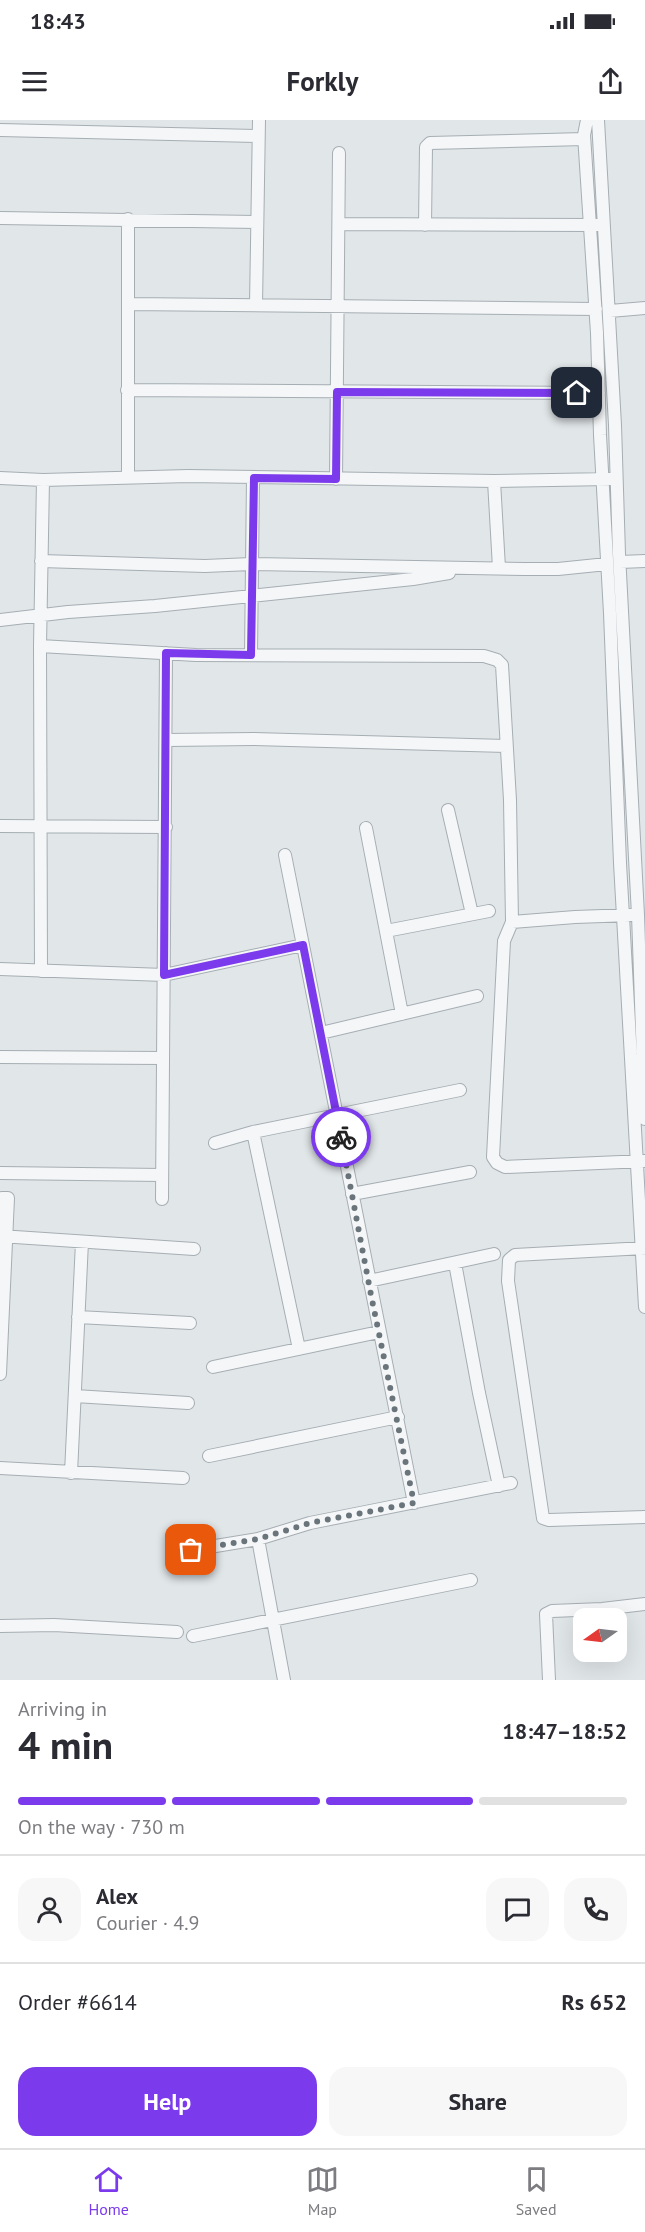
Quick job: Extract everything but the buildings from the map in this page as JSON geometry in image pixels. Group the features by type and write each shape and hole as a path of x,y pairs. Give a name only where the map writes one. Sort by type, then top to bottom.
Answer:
{"street":[{"path":"256,305 259,120"},
{"path":"587,120 584,139 596,309 603,479 614,563 641,914 645,1119"},
{"path":"598,120 606,225 617,479 614,563 624,915 641,1161 645,1307"},
{"path":"0,130 258,135"},
{"path":"425,225 426,147 430,143 584,139"},
{"path":"336,479 339,153"},
{"path":"0,218 257,222"},
{"path":"128,476 129,219"},
{"path":"339,224 606,225"},
{"path":"128,304 596,309"},
{"path":"610,312 645,308"},
{"path":"127,390 599,393"},
{"path":"0,478 43,480 128,476 494,481 617,479"},
{"path":"251,655 254,478"},
{"path":"41,971 40,646 43,480"},
{"path":"494,481 499,568"},
{"path":"42,561 205,567 251,564 477,568 558,568 645,561"},
{"path":"0,620 413,579 477,568"},
{"path":"40,646 251,655 484,656 497,660 502,665 510,800 512,922 504,941 495,1084 494,1157 496,1163 505,1167 641,1161"},
{"path":"162,1199 166,653"},
{"path":"167,740 254,739 506,746"},
{"path":"448,810 472,914"},
{"path":"0,826 166,827"},
{"path":"366,828 402,1014"},
{"path":"285,855 414,1503"},
{"path":"386,931 489,910"},
{"path":"512,922 641,914"},
{"path":"0,969 164,975 303,945"},
{"path":"321,1033 477,996"},
{"path":"0,1057 163,1058"},
{"path":"215,1143 253,1132 460,1090"},
{"path":"253,1132 299,1349"},
{"path":"352,1194 470,1172"},
{"path":"0,1173 162,1176"},
{"path":"0,1374 2,1235 194,1249"},
{"path":"71,1473 82,1242"},
{"path":"643,1248 515,1255 509,1260 508,1281 543,1518 549,1520 645,1517"},
{"path":"369,1281 494,1254"},
{"path":"191,1550 258,1539 310,1523 505,1485 479,1393 455,1263"},
{"path":"78,1317 190,1323"},
{"path":"213,1367 379,1332"},
{"path":"75,1396 188,1403"},
{"path":"209,1456 398,1417"},
{"path":"0,1468 183,1478"},
{"path":"258,1539 284,1680"},
{"path":"192,1636 471,1580"},
{"path":"549,1680 546,1614 552,1611 645,1604"},
{"path":"0,1626 54,1625 177,1632"}],"way so far":[{"path":"191,1550 258,1539 310,1523 414,1503 341,1137"}],"route":[{"path":"341,1137 303,945 164,975 166,653 251,655 254,478 336,479 337,392 577,393"}]}
